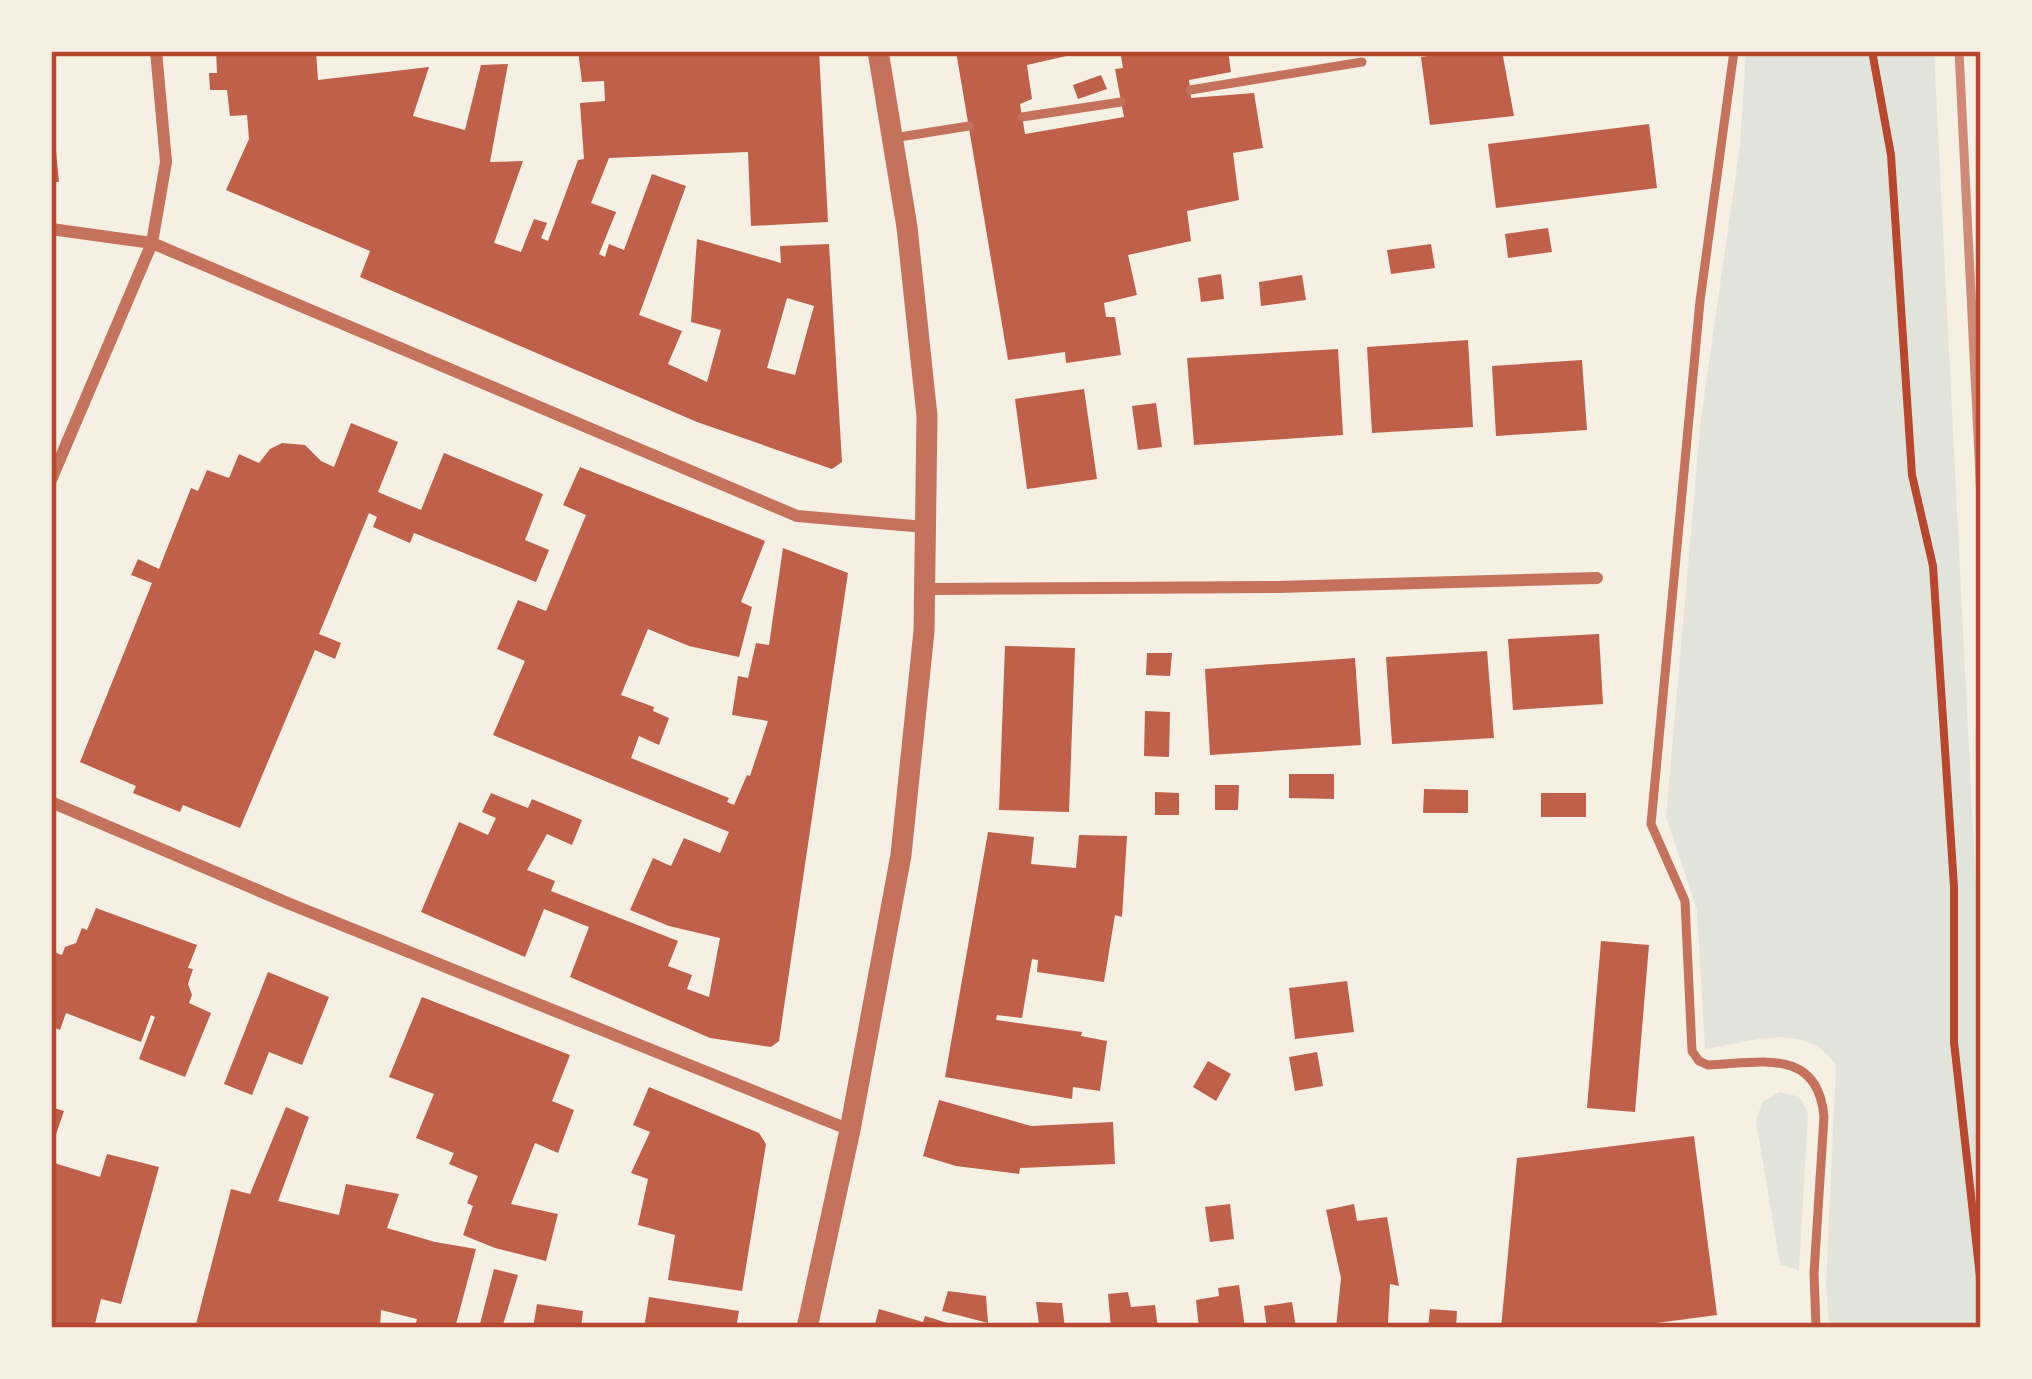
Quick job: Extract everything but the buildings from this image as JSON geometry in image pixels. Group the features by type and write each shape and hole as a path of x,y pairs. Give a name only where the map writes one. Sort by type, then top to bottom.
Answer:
{"street":[{"path":"51,480 152,243 166,162 156,51"},
{"path":"807,1328 901,855 926,589 927,416 878,51"},
{"path":"51,229 152,243 797,515 926,527"},
{"path":"926,589 1278,587 1597,578"},
{"path":"51,802 850,1130"}],"lane":[{"path":"1734,51 1700,301 1651,824 1685,901 1692,1051 1708,1065 1781,1062 1797,1067 1822,1094 1816,1328"},
{"path":"1190,90 1362,62"},
{"path":"1022,117 1121,102"},
{"path":"893,137 969,125"}],"path":[{"path":"1872,51 1891,155 1912,475 1935,586 1954,887 1954,1042 1981,1286"}],"shaded area":[{"path":"1746,51 1934,51 1981,988 1981,1328 1829,1328 1826,1284 1836,1065 1824,1051 1793,1038 1705,1049 1697,910 1666,817 1701,418 1740,145"},
{"path":"1780,1092 1800,1097 1808,1113 1799,1271 1780,1264 1756,1122 1762,1102"}],"railway":[{"path":"1959,51 1981,497"}]}
